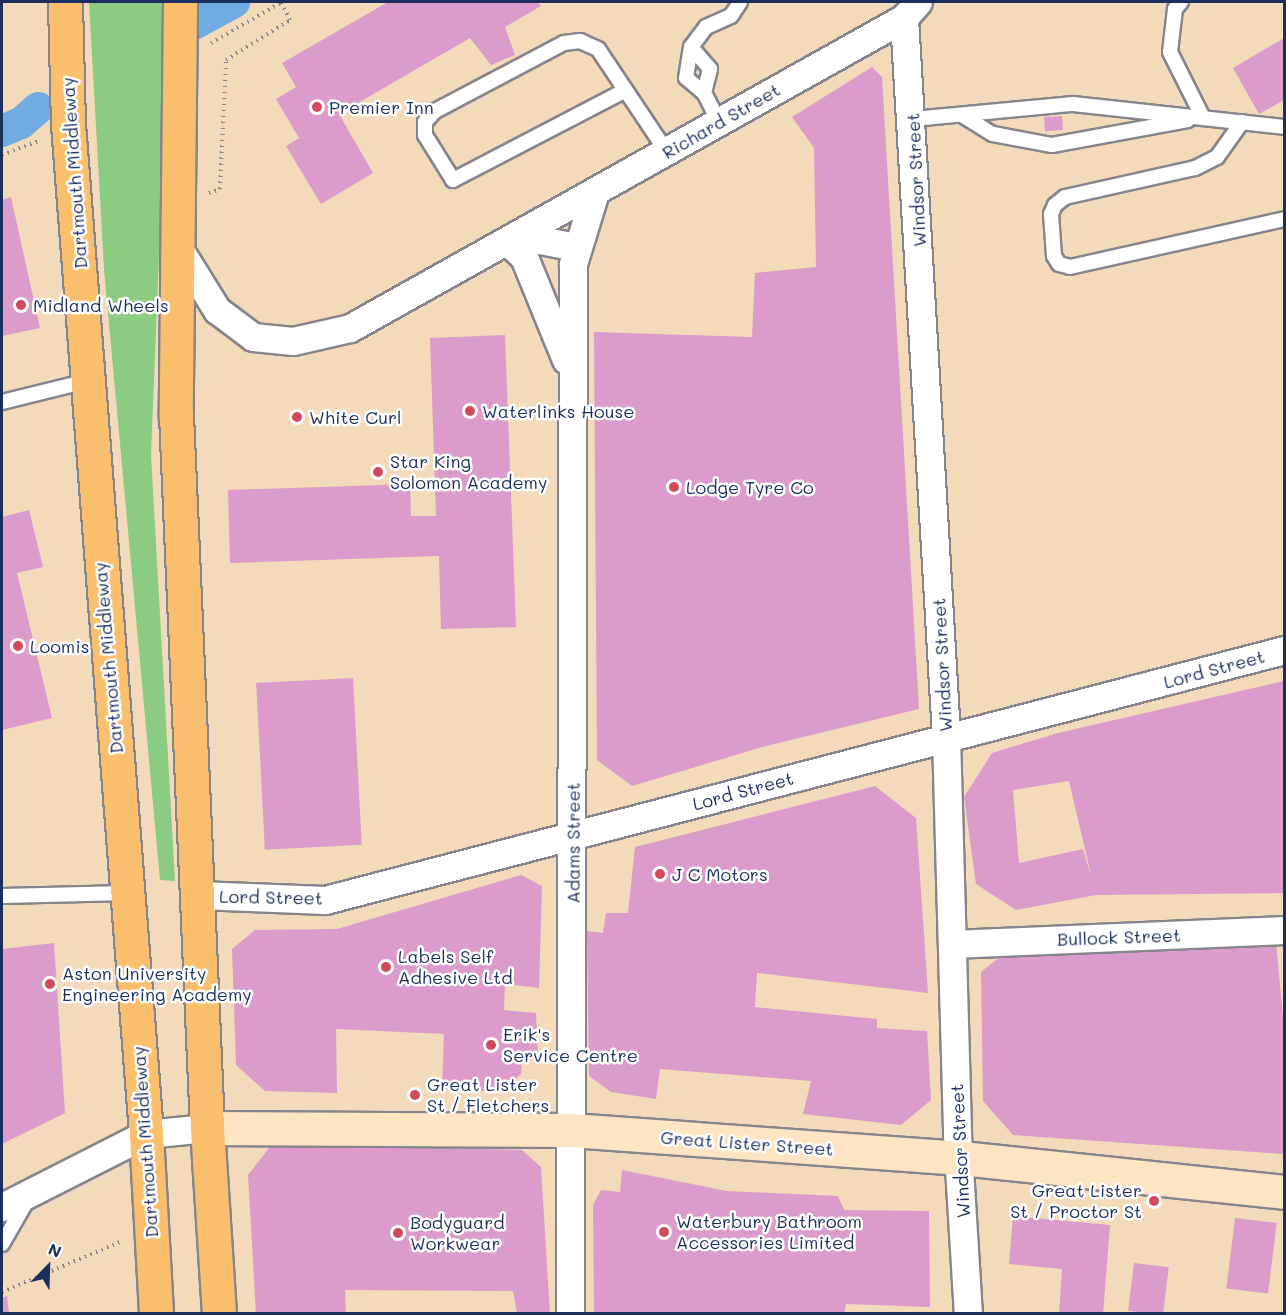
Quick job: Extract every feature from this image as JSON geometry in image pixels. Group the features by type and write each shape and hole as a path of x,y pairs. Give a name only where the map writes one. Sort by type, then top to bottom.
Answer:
{"highway":[{"name":"Dartmouth Middleway","path":"65,2 68,124 146,1134 156,1314"},
{"path":"180,2 176,415 207,1128 219,1314"}],"main road":[{"name":"Great Lister Street","path":"207,1128 571,1130 961,1158 1284,1192"}],"street":[{"name":"Windsor Street","path":"911,10 913,119 946,736 968,1314"},
{"name":"Richard Street","path":"179,249 217,310 253,337 293,341 350,328 667,152 911,10"},
{"name":"Adams Street","path":"570,1314 574,836 571,372 576,247 595,192"},
{"name":"Adams Street","path":"513,239 524,257 571,372"},
{"path":"513,239 576,247"},
{"name":"Lord Street","path":"198,895 325,900 946,736 1284,650"},
{"name":"Bullock Street","path":"953,944 1284,930"},
{"path":"2,1207 146,1134 207,1128"}],"lane":[{"path":"719,122 704,93 686,78 691,47 705,27 731,16 740,2"},
{"path":"1181,2 1175,9 1170,52 1203,118"},
{"path":"624,91 453,180 424,135 425,122 435,111 564,43 580,41 598,49 667,152"},
{"path":"691,47 710,69 704,93"},
{"path":"913,119 1073,104 1284,127"},
{"path":"962,115 993,134 1052,145 1203,118"},
{"path":"1242,122 1217,157 1195,168 1065,197 1055,205 1051,214 1054,256 1059,264 1070,267 1284,219"},
{"path":"2,402 89,381"},
{"path":"2,896 127,893"},
{"path":"2,1244 32,1192"}],"path":[{"path":"179,203 220,189 226,60 290,20 281,2 212,43"},
{"path":"2,155 39,140"}],"green space":[{"path":"89,2 164,2 166,83 151,455 175,881 160,880 104,269"}],"building":[{"name":"Premier Inn","path":"388,2 538,2 541,6 505,27 515,55 491,65 470,38 339,114 373,173 321,204 286,146 299,138 276,99 296,87 282,63"},
{"path":"1284,38 1284,100 1259,114 1233,68"},
{"path":"872,67 882,77 919,709 766,746 632,786 597,760 594,332 752,337 755,273 816,267 814,148 792,117"},
{"path":"1062,116 1063,130 1045,131 1044,117"},
{"path":"11,197 40,328 2,336 2,200"},
{"name":"Waterlinks House","path":"505,335 516,627 441,629 439,556 230,563 228,490 410,484 411,516 436,516 430,338"},
{"name":"Loomis","path":"29,510 43,567 17,573 52,718 2,730 2,517"},
{"path":"353,678 362,845 265,850 256,683"},
{"path":"1284,681 1284,893 1096,895 1016,910 976,884 964,797 992,753 1058,733","holes":["1069,781 1091,876 1083,849 1019,863 1013,790"]},
{"path":"875,786 916,818 928,993 757,973 755,1007 877,1019 877,1028 927,1031 931,1100 901,1125 803,1114 811,1081 660,1069 656,1099 611,1092 589,1076 587,931 603,933 606,913 628,913 635,847"},
{"name":"Labels Self Adhesive Ltd","path":"521,875 542,886 539,988 505,984 504,1010 536,1013 538,1057 522,1057 521,1074 514,1080 503,1080 503,1092 442,1089 444,1034 336,1029 337,1093 265,1091 236,1065 232,949 255,930 337,929"},
{"path":"1276,942 1284,1027 1284,1154 1013,1135 983,1101 981,972 1002,955"},
{"path":"54,943 65,1113 2,1144 2,949"},
{"name":"Bodyguard Workwear","path":"273,1143 522,1150 541,1167 550,1314 517,1314 513,1291 345,1290 346,1314 256,1314 248,1175"},
{"path":"622,1170 727,1191 838,1196 844,1210 929,1211 930,1307 846,1304 844,1314 594,1314 593,1205 601,1190 620,1192"},
{"path":"1013,1216 1110,1225 1103,1314 1059,1314 1062,1269 1009,1264"},
{"path":"1235,1218 1277,1223 1268,1294 1226,1288"},
{"path":"1134,1263 1169,1267 1163,1314 1128,1311"},
{"path":"7,1296 9,1314 2,1314 2,1298"}],"waterway":[{"path":"179,32 234,2"},
{"path":"2,131 21,123 38,108"}],"place":[{"name":"Premier Inn","path":"317,107"},
{"name":"Midland Wheels","path":"21,305"},
{"name":"Waterlinks House","path":"470,411"},
{"name":"White Curl","path":"297,417"},
{"name":"Star King Solomon Academy","path":"378,472"},
{"name":"Lodge Tyre Co","path":"674,487"},
{"name":"Loomis","path":"18,646"},
{"name":"J C Motors","path":"660,874"},
{"name":"Labels Self Adhesive Ltd","path":"386,967"},
{"name":"Aston University Engineering Academy","path":"50,984"},
{"name":"Erik's Service Centre","path":"491,1045"},
{"name":"Great Lister St / Fletchers","path":"415,1095"},
{"name":"Great Lister St / Proctor St","path":"1154,1201"},
{"name":"Waterbury Bathroom Accessories Limited","path":"664,1232"},
{"name":"Bodyguard Workwear","path":"398,1233"}]}
